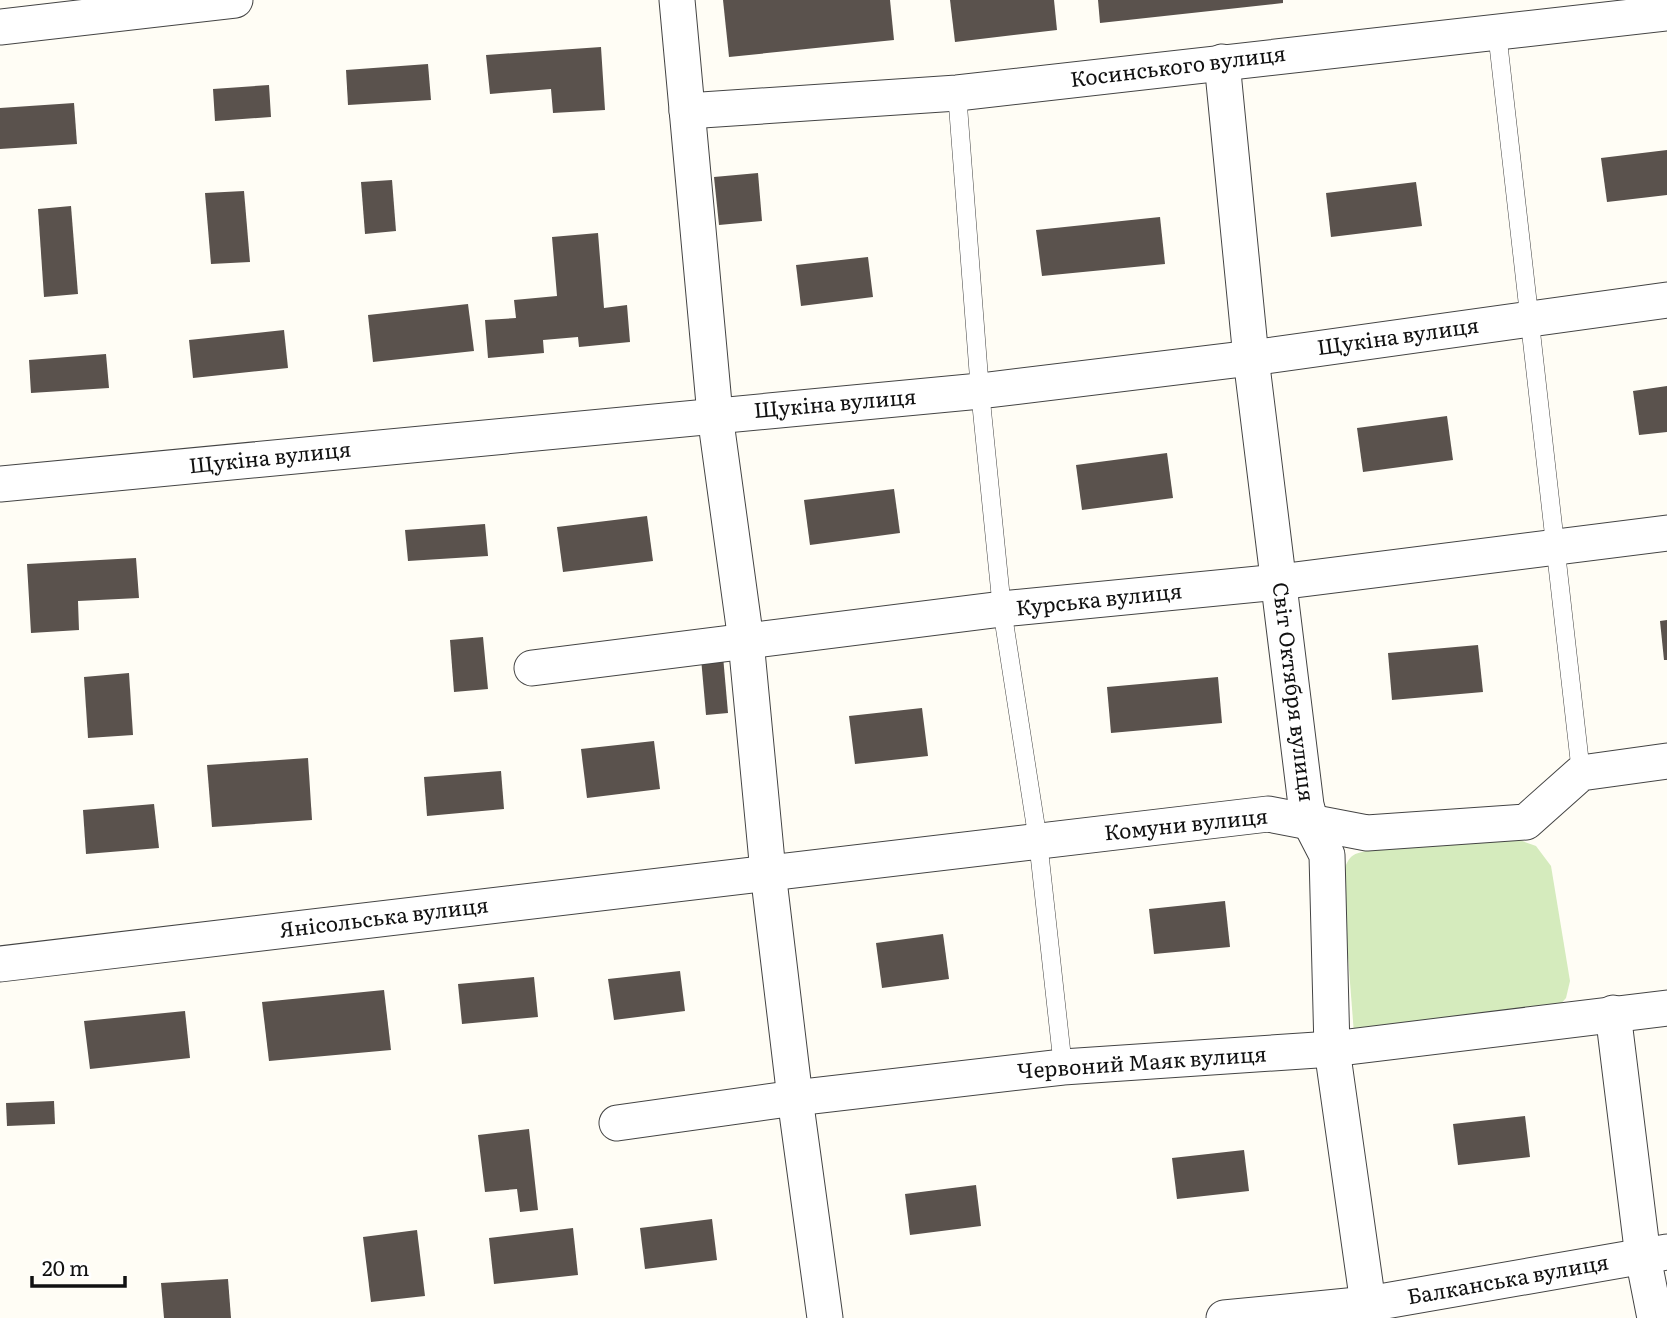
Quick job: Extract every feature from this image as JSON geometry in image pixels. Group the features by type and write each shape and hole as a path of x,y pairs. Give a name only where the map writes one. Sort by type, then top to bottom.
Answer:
{"street":[{"path":"0,27 233,0"},
{"path":"677,0 715,415 746,641 768,872 825,1318"},
{"name":"Косинського вулиця","path":"687,111 957,93 1667,13"},
{"name":"Світ Октября вулиця","path":"1222,62 1251,358 1306,805 1311,824 1327,855 1332,1049 1369,1311"},
{"name":"Щукіна вулиця","path":"0,484 980,391 1251,358 1667,300"},
{"name":"Курська вулиця","path":"532,668 1002,610 1279,582 1667,533"},
{"path":"1581,773 1667,761"},
{"name":"Комуни вулиця","path":"768,872 1268,814 1367,834 1526,822 1581,773"},
{"name":"Янісольська вулиця","path":"0,964 768,872"},
{"name":"Червоний Маяк вулиця","path":"617,1123 795,1098 1063,1067 1332,1049 1667,1008"},
{"path":"1613,1013 1655,1255 1655,1318"},
{"name":"Балканська вулиця","path":"1224,1318 1369,1311 1655,1255"}],"lane":[{"path":"1497,32 1581,773"},
{"path":"957,93 980,391 1002,610 1038,841 1063,1067"}],"green space":[{"path":"1514,838 1536,846 1551,866 1570,981 1566,998 1559,1006 1354,1034 1342,878 1346,864 1352,856 1374,850"}],"building":[{"path":"723,0 890,0 894,40 729,57"},
{"path":"950,0 1054,0 1057,30 955,42"},
{"path":"1098,0 1283,0 1283,3 1100,23"},
{"path":"601,47 605,110 553,113 551,89 490,94 486,55"},
{"path":"428,64 431,100 348,105 346,70"},
{"path":"269,85 271,117 215,121 213,89"},
{"path":"74,103 77,144 0,149 0,108"},
{"path":"1667,150 1667,195 1607,202 1601,158"},
{"path":"758,173 762,221 719,225 714,177"},
{"path":"392,180 396,231 365,234 361,182"},
{"path":"1416,182 1422,226 1331,237 1326,193"},
{"path":"244,191 250,262 211,264 205,193"},
{"path":"71,206 78,294 44,297 38,209"},
{"path":"1160,217 1165,264 1042,276 1036,230"},
{"path":"598,233 604,308 627,305 630,342 579,347 578,337 543,340 544,353 488,358 485,320 516,318 514,300 557,296 552,237"},
{"path":"868,257 873,297 801,306 796,265"},
{"path":"468,304 474,351 373,362 368,315"},
{"path":"284,330 288,368 193,378 189,340"},
{"path":"106,354 109,388 31,393 29,360"},
{"path":"1667,386 1667,432 1639,435 1633,391"},
{"path":"1447,416 1453,460 1363,472 1357,428"},
{"path":"1167,453 1173,498 1082,510 1076,465"},
{"path":"894,489 900,533 810,545 804,500"},
{"path":"647,516 653,561 563,572 557,527"},
{"path":"485,524 488,556 408,561 405,530"},
{"path":"136,558 139,598 78,601 79,630 31,633 27,564"},
{"path":"1667,620 1667,660 1664,660 1660,621"},
{"path":"483,637 488,689 454,692 450,640"},
{"path":"1478,645 1483,692 1392,700 1388,653"},
{"path":"723,656 728,713 706,715 701,658"},
{"path":"129,673 133,735 88,738 84,677"},
{"path":"1218,677 1222,723 1111,733 1107,687"},
{"path":"922,708 928,756 855,764 849,716"},
{"path":"654,741 660,789 587,798 581,749"},
{"path":"308,758 312,820 212,827 207,765"},
{"path":"501,771 504,809 427,816 424,777"},
{"path":"154,804 159,848 86,854 83,810"},
{"path":"1225,901 1230,947 1154,954 1149,909"},
{"path":"943,934 949,979 882,988 876,943"},
{"path":"680,971 685,1011 614,1020 608,979"},
{"path":"534,977 538,1017 462,1024 458,984"},
{"path":"384,990 391,1050 269,1061 262,1002"},
{"path":"185,1011 190,1058 90,1069 84,1021"},
{"path":"54,1101 55,1124 7,1126 6,1103"},
{"path":"1525,1116 1530,1157 1458,1165 1453,1124"},
{"path":"529,1129 538,1210 520,1212 517,1189 485,1192 478,1135"},
{"path":"1244,1150 1249,1191 1177,1199 1172,1158"},
{"path":"976,1185 981,1226 910,1235 905,1194"},
{"path":"712,1219 717,1260 645,1269 640,1228"},
{"path":"573,1228 578,1275 494,1284 489,1238"},
{"path":"417,1230 425,1296 371,1302 363,1237"},
{"path":"228,1279 231,1318 164,1318 161,1283"}]}
